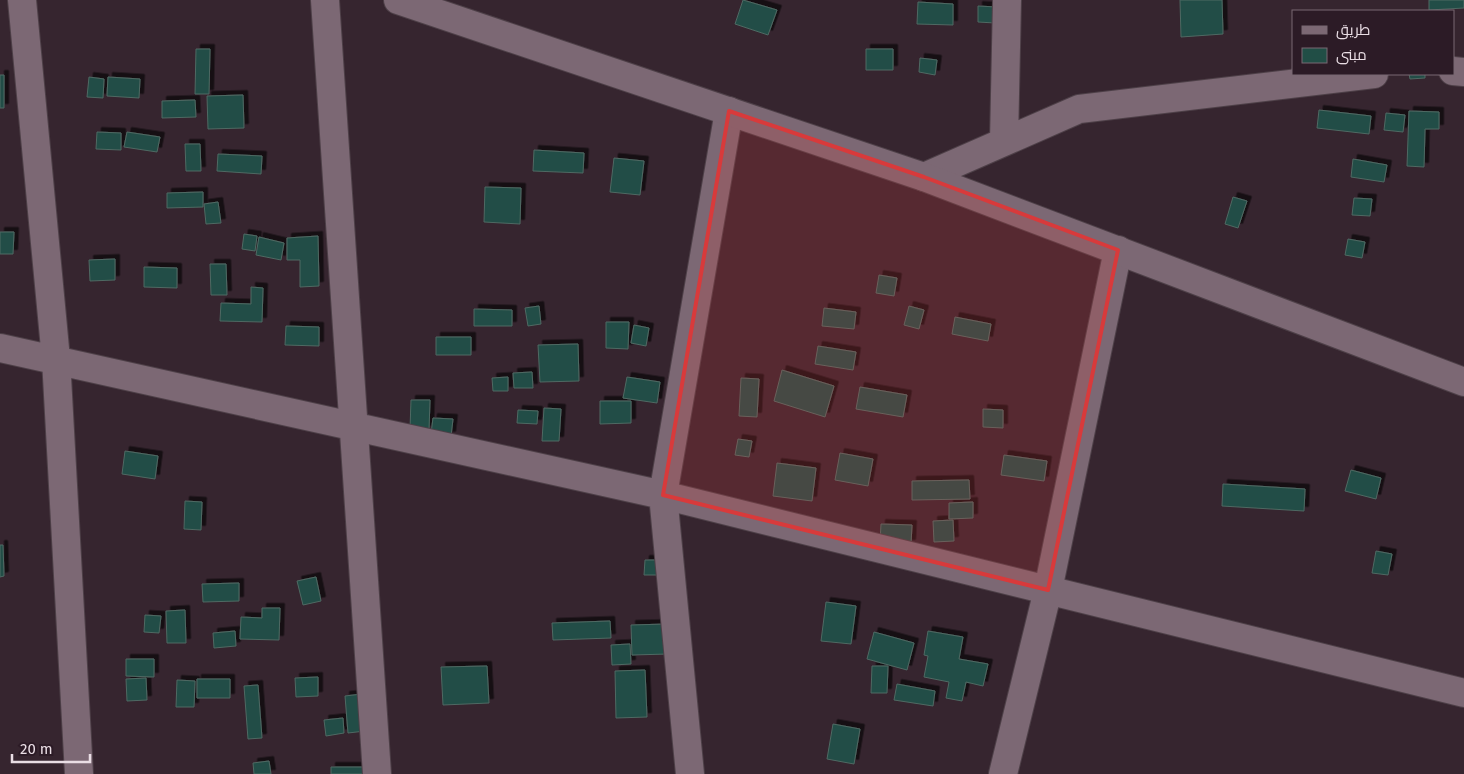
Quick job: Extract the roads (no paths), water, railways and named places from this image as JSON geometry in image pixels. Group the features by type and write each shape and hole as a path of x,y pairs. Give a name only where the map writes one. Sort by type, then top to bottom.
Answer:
{"street":[{"path":"22,0 56,359 78,774"},
{"path":"325,0 377,774"},
{"path":"1004,142 1007,0"},
{"path":"412,2 924,177 1464,382"},
{"path":"924,177 1079,108 1365,75"},
{"path":"690,774 663,495 729,111"},
{"path":"1003,774 1048,590 1118,250"},
{"path":"0,348 663,495 1464,693"}]}
